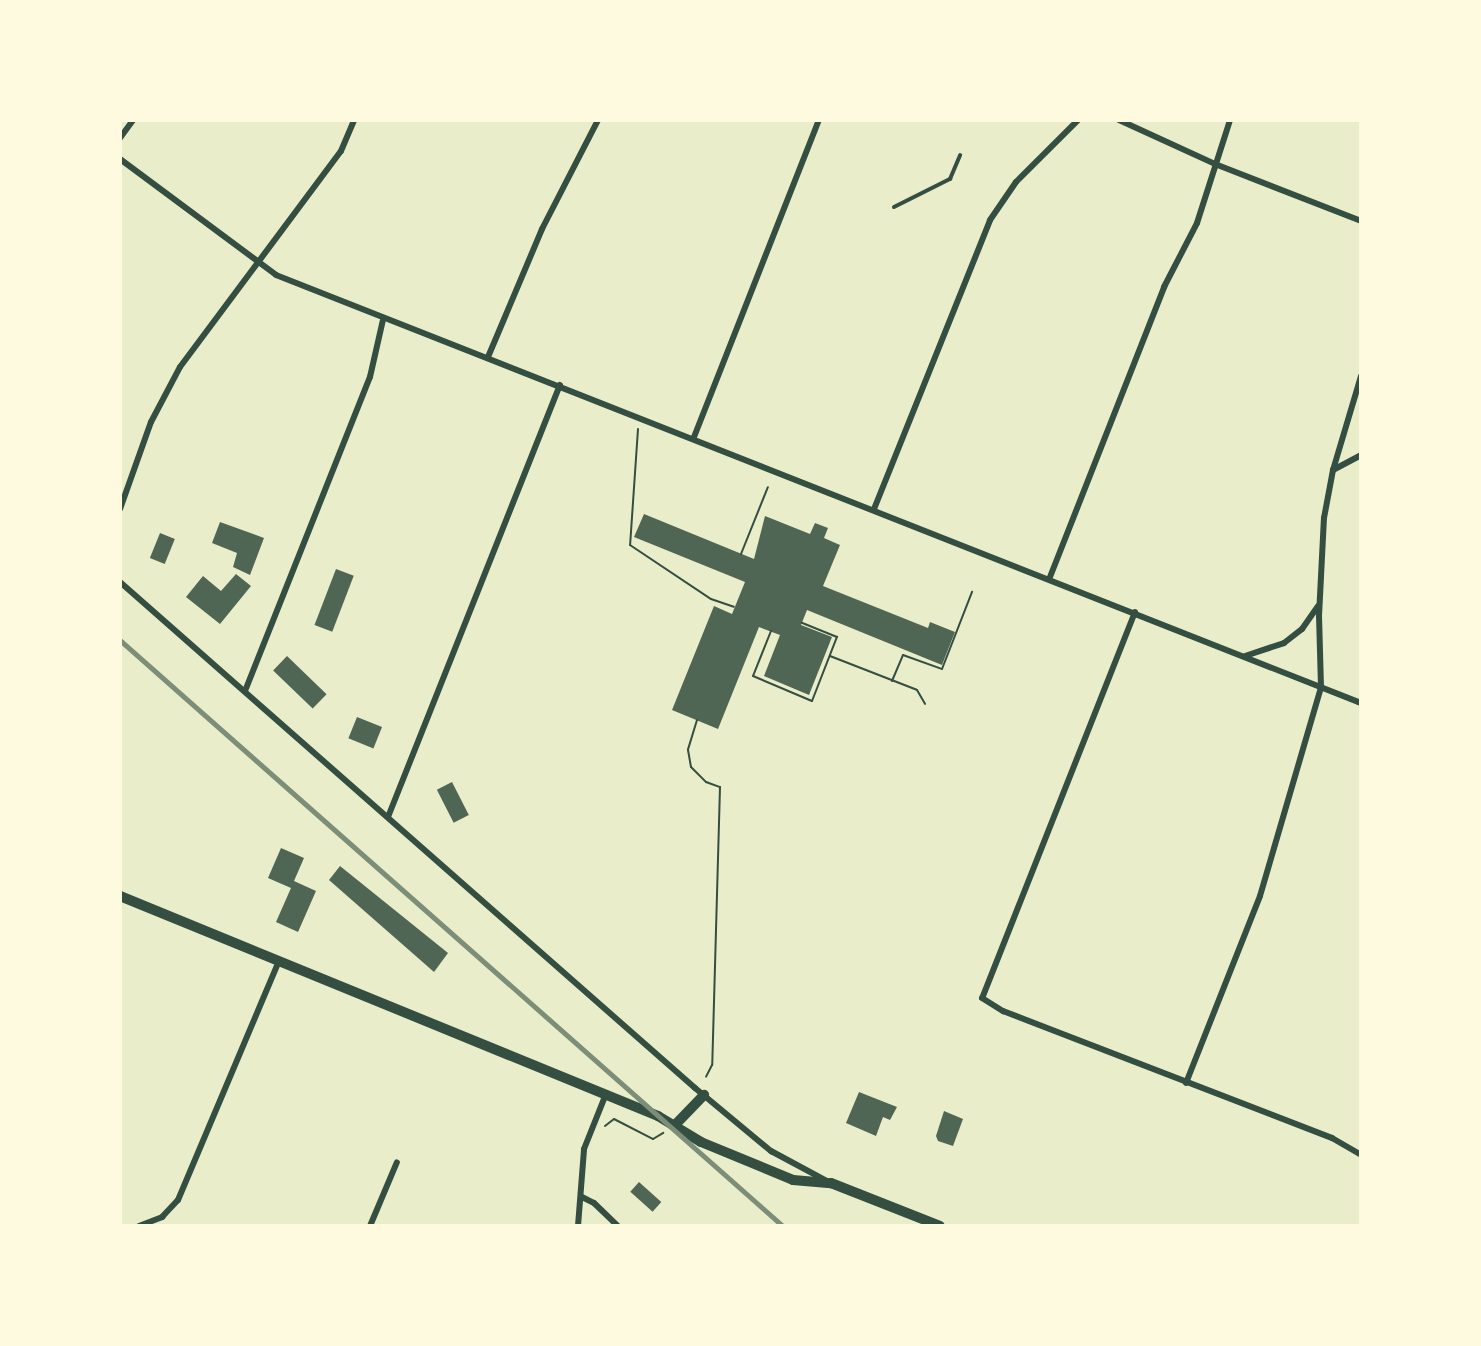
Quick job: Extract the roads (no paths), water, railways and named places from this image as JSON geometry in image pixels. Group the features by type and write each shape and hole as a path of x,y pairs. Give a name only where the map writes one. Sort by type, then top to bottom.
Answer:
{"main road":[{"path":"120,896 606,1094 675,1125 701,1142 793,1180 831,1183 940,1226"},
{"path":"675,1125 704,1095"}],"street":[{"path":"120,138 133,120"},
{"path":"120,508 159,404 187,358 341,151 354,120"},
{"path":"488,357 542,229 598,120"},
{"path":"694,437 819,120"},
{"path":"874,509 990,220 1016,182 1078,120"},
{"path":"1119,120 1215,164 1361,221"},
{"path":"1050,577 1164,287 1197,223 1230,120"},
{"path":"120,159 256,264 383,320 488,357 694,437 1050,577 1361,703"},
{"path":"246,691 370,377 383,320"},
{"path":"1186,1083 1257,906 1321,687 1319,603 1324,518 1333,470 1361,376"},
{"path":"1358,383 1361,396"},
{"path":"388,817 560,385"},
{"path":"1333,470 1361,455"},
{"path":"120,582 704,1095 771,1151 831,1183"},
{"path":"1244,656 1284,643 1302,629 1319,603"},
{"path":"1135,612 982,998 1003,1011 1332,1138 1361,1155"},
{"path":"142,1225 162,1217 178,1200 279,961"},
{"path":"578,1226 584,1149 606,1094"},
{"path":"370,1226 398,1162"},
{"path":"582,1197 594,1203 618,1226"}],"lane":[{"path":"894,207 950,179 960,155"}],"railway":[{"path":"120,640 783,1226"}]}
